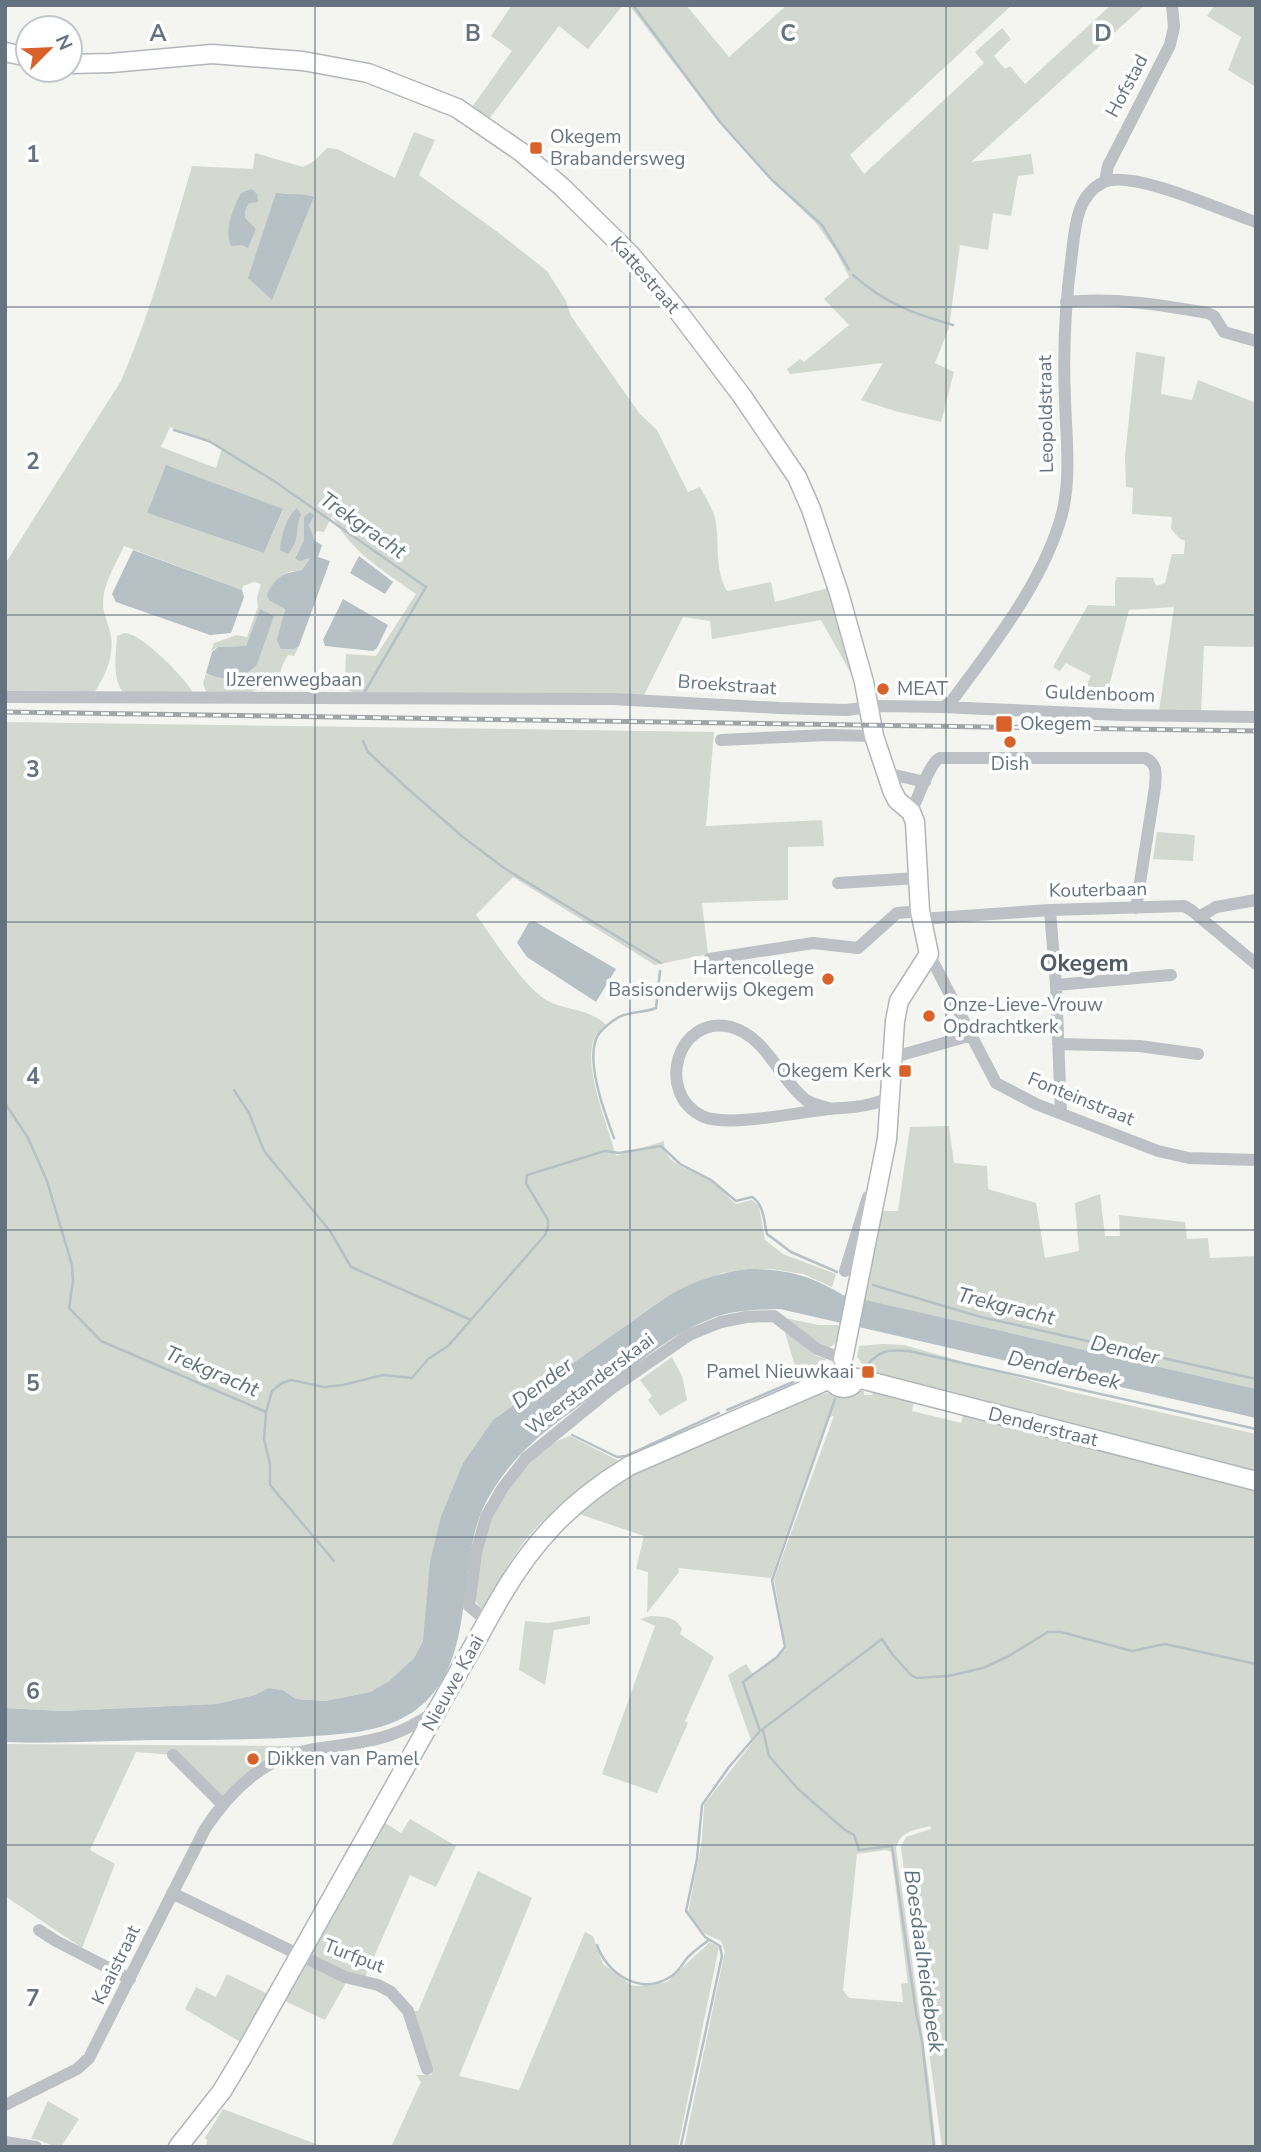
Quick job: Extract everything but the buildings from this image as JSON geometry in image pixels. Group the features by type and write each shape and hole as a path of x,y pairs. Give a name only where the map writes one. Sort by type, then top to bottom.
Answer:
{"main road":[{"name":"Kattestraat","path":"84,64 111,64 212,54 303,61 368,73 457,108 521,152 572,197 631,255 674,306 743,396 797,477 811,509 839,593 874,736 886,773 897,800 911,812"},
{"path":"843,1359 880,1176 891,1104 895,1021 899,1000 929,954 921,915 915,822 911,812"},
{"path":"843,1359 855,1365 857,1378"},
{"path":"830,1380 831,1366 843,1359"},
{"name":"Nieuwe Kaai","path":"178,2147 222,2091 301,1955 413,1730 439,1710 510,1580 537,1541 567,1511 600,1484 629,1466 830,1380 838,1388 844,1389 850,1387 857,1378"},
{"name":"Denderstraat","path":"857,1378 1256,1481"}],"street":[{"name":"Hofstad","path":"1105,181 1116,147 1170,45 1174,27 1172,5"},
{"path":"1105,181 1130,179 1256,222"},
{"name":"Leopoldstraat","path":"943,707 951,702 1003,631 1033,581 1058,528 1066,496 1063,351 1075,225 1080,208 1095,187 1105,181"},
{"path":"1066,302 1120,300 1208,313 1214,316 1224,332 1256,341"},
{"name":"IJzerenwegbaan","path":"5,697 583,699"},
{"name":"Broekstraat","path":"583,699 779,708 869,708"},
{"path":"869,708 943,707"},
{"name":"Guldenboom","path":"943,707 1121,715 1256,717"},
{"path":"721,740 827,735 874,736"},
{"path":"911,812 919,800 934,760 973,757 1150,760 1156,770 1155,787 1136,908"},
{"path":"886,773 925,782"},
{"path":"838,883 918,878"},
{"path":"1199,917 1216,907 1256,900"},
{"name":"Kouterbaan","path":"709,959 813,943 858,948 897,913 921,915 1184,906 1256,964"},
{"path":"1050,910 1061,1113"},
{"name":"Fonteinstraat","path":"929,954 996,1083 1036,1104 1158,1151 1219,1160 1256,1160"},
{"path":"1056,985 1171,975"},
{"path":"831,1108 809,1102 756,1040 732,1027 708,1027 696,1033 685,1042 676,1061 675,1080 681,1098 704,1118 736,1120 831,1108 891,1104"},
{"path":"894,1057 971,1035"},
{"path":"1058,1044 1139,1046 1198,1054"},
{"path":"845,1271 871,1188 880,1176"},
{"name":"Weerstanderskaai","path":"487,1621 469,1605 476,1553 492,1505 526,1458 612,1388 689,1335 734,1320 774,1317 817,1349 843,1359"},
{"name":"Kaaistraat","path":"5,2105 77,2068 89,2058 205,1829 222,1804 256,1773 298,1752 388,1737 413,1730"},
{"path":"173,1755 222,1804"},
{"name":"Turfput","path":"172,1893 345,1977 378,1985 391,1992 408,2011 427,2069"},
{"path":"39,1930 130,1979"},
{"path":"5,2142 36,2147"}],"shaded area":[{"path":"512,5 623,5 588,49 559,26 489,119 472,107 512,51 491,36"},
{"path":"629,5 686,5 729,57 787,5 1012,5 850,155 864,174 984,63 975,52 1002,28 1011,39 994,56 1005,69 1010,66 1025,84 1111,5 1145,5 971,162 1031,154 1034,174 1018,176 1011,216 993,213 988,250 960,245 949,328 935,363 954,372 941,422 861,400 883,363 790,374 787,369 800,359 804,362 849,325 824,299 849,277 836,251 816,223 766,175 719,122"},
{"path":"1215,5 1256,5 1256,87 1228,70 1241,37 1207,16"},
{"path":"414,132 435,140 419,175 547,271 566,301 571,316 639,413 657,430 688,492 700,487 715,518 720,573 727,591 771,582 775,602 832,587 858,686 821,620 712,639 710,621 683,617 643,697 361,697 343,687 346,654 376,656 416,594 358,550 332,516 324,532 317,531 313,537 309,525 304,525 304,540 295,557 311,556 302,570 288,572 275,603 285,608 283,617 290,648 299,646 294,656 288,655 284,663 278,688 256,689 250,694 207,693 203,684 206,673 223,678 252,670 260,610 246,646 218,647 211,651 214,643 237,635 247,637 258,607 257,597 261,584 254,582 243,586 242,590 124,546 104,596 111,652 105,673 94,693 5,696 5,564 121,381 151,301 192,166 253,169 255,153 303,167 314,161 327,148 337,149 395,178","holes":["170,427 222,448 216,468 161,447","166,466 283,510 264,553 147,513"]},
{"path":"1136,352 1165,357 1161,394 1192,400 1198,380 1256,403 1256,647 1204,646 1201,714 1159,712 1174,607 1129,610 1108,690 1086,686 1091,676 1066,663 1060,671 1053,667 1088,605 1115,606 1117,577 1153,578 1156,586 1165,583 1172,554 1184,554 1185,541 1171,529 1172,517 1132,514 1133,488 1126,487 1125,456"},
{"path":"124,633 152,648 194,694 133,695 122,691 117,679 116,657 117,636"},
{"path":"5,722 714,732 706,826 822,820 824,846 788,847 788,900 702,903 708,954 655,965 513,877 476,915 518,973 537,993 553,1004 593,1015 606,1025 595,1037 591,1063 616,1156 664,1141 665,1150 674,1162 712,1181 736,1204 752,1200 759,1206 765,1240 783,1254 836,1274 832,1287 803,1274 772,1269 722,1273 665,1298 494,1419 463,1463 441,1516 423,1641 414,1658 389,1681 370,1692 325,1701 296,1699 283,1690 268,1688 255,1695 216,1704 62,1711 5,1708"},
{"path":"1157,832 1195,835 1193,861 1153,859"},
{"path":"949,1126 954,1163 987,1166 988,1189 1036,1203 1045,1258 1079,1251 1075,1203 1100,1194 1105,1236 1120,1236 1119,1215 1185,1222 1187,1239 1208,1238 1210,1258 1256,1256 1256,1389 863,1300 882,1211 898,1211 910,1127"},
{"path":"781,1317 818,1325 838,1325 840,1327 837,1341 826,1348"},
{"path":"784,1329 816,1356 826,1359 819,1372 798,1376"},
{"path":"904,1345 1067,1391 1256,1434 1256,1472 964,1400 867,1370 857,1357 859,1346"},
{"path":"672,1357 682,1376 687,1400 660,1416 648,1400 652,1396 640,1380"},
{"path":"853,1391 864,1391 864,1395 872,1395 874,1391 889,1393 914,1402 912,1411 961,1423 964,1413 1256,1488 1256,2147 942,2147 901,1847 906,1837 931,1829 930,1826 904,1835 896,1849 936,2147 684,2147 725,1951 721,1941 705,1934 688,1913 702,1840 704,1805 752,1743 728,1675 746,1664 754,1676 786,1649 774,1579 834,1416 828,1417 771,1578 678,1568 679,1572 647,1613 648,1572 636,1569 644,1536 573,1512 622,1476 798,1399","holes":["886,1850 891,1852 908,1983 901,1984 903,2002 849,1998 843,1990 857,1854"]},
{"path":"570,1436 619,1461 575,1493 534,1530 513,1557 484,1608 481,1608 475,1598 477,1569 483,1538 494,1508 536,1456 548,1446"},
{"path":"590,1616 590,1624 554,1630 545,1685 519,1670 525,1621 548,1623"},
{"path":"651,1616 669,1618 676,1622 682,1629 680,1634 714,1657 657,1793 602,1774 655,1626 640,1619"},
{"path":"5,1744 298,1746 298,1749 222,1804 173,1755 136,1752 90,1850 115,1864 82,1948 5,1896"},
{"path":"410,1819 456,1846 436,1887 410,1875 365,1977 351,1974 312,1956 309,1949 382,1821 401,1833"},
{"path":"478,1871 532,1898 459,2076 519,2090 585,1932 593,1936 603,1964 631,1985 637,1986 667,1982 710,1942 719,1947 678,2147 391,2147 421,2082 416,2075 432,2075 411,2011 418,2011"},
{"path":"307,1963 347,1981 325,2020 281,1999 303,1964"},
{"path":"227,1974 270,1995 242,2043 185,2009 196,1987 216,1997"},
{"path":"48,2101 79,2119 61,2147 31,2139"},
{"path":"223,2109 324,2147 206,2147 205,2138"}],"water":[{"path":"252,189 257,194 258,202 249,203 245,218 256,229 248,248 242,245 231,246 228,233 232,212 241,193"},
{"path":"276,193 314,197 272,300 248,278"},
{"path":"166,465 283,509 264,553 147,513"},
{"path":"297,508 301,515 297,538 288,554 280,550 282,539 287,522"},
{"path":"310,512 314,515 309,525 315,541 322,545 318,557 330,561 299,646 294,649 281,649 277,640 285,609 269,600 267,595 277,580 285,574 302,570 310,558 300,561 295,558 304,540 304,517"},
{"path":"133,550 242,590 244,597 231,633 210,635 116,602 112,594"},
{"path":"359,556 393,582 385,594 350,573"},
{"path":"343,599 388,625 373,651 325,646 323,640"},
{"path":"260,609 274,616 257,664 246,673 233,678 219,678 206,673 212,652 218,647 246,646"},
{"path":"534,921 616,969 596,1002 527,957 517,943 529,922"},
{"path":"748,1269 797,1274 820,1282 843,1295 1256,1389 1256,1418 780,1309 725,1314 694,1326 655,1350 550,1428 508,1468 481,1513 469,1564 462,1620 447,1671 433,1693 413,1712 373,1729 330,1735 246,1739 5,1742 5,1708 62,1711 216,1704 255,1695 268,1688 283,1690 296,1699 325,1701 370,1692 389,1681 414,1658 423,1641 430,1562 441,1516 463,1463 494,1419 665,1298 705,1279"}],"waterway":[{"path":"633,5 720,122 772,180 822,225 849,269"},
{"path":"853,275 900,306 953,325"},
{"name":"Trekgracht","path":"174,430 209,441 274,481 426,587 364,693"},
{"name":"Trekgracht","path":"363,741 368,752 407,788 463,837 504,868 661,963"},
{"name":"Trekgracht","path":"614,1138 597,1086 594,1045 598,1035 619,1017 656,1008 660,971"},
{"path":"234,1090 249,1113 264,1151 330,1231 351,1267 469,1319"},
{"name":"Trekgracht","path":"5,1103 28,1138 47,1181 72,1265 73,1281 69,1308 101,1341 266,1412 272,1391 291,1380 324,1387 383,1375 412,1378 428,1359 448,1346 545,1235 548,1220 526,1183 527,1175 605,1151 619,1153 661,1146 680,1164 711,1180 736,1201 752,1197 761,1209 767,1234 791,1252 837,1272"},
{"name":"Trekgracht","path":"873,1285 981,1317 1256,1379"},
{"name":"Denderbeek","path":"869,1363 887,1351 909,1351 1256,1429"},
{"path":"727,1410 793,1382"},
{"name":"Boesdaalheidebeek","path":"681,2145 722,1956 720,1946 705,1937 686,1911 697,1859 702,1805 729,1767 760,1731 743,1682 777,1657 785,1647 772,1580 835,1399"},
{"path":"266,1413 264,1439 270,1464 270,1485 334,1561"},
{"path":"572,1435 617,1457 626,1456 719,1413"},
{"path":"760,1731 882,1639 892,1654 917,1678 948,1676 983,1668 1048,1632 1061,1632 1132,1651 1165,1644 1256,1664"},
{"name":"Boesdaalheidebeek","path":"763,1730 769,1756 798,1789 854,1835 859,1850 892,1846 922,2041 934,2147"},
{"path":"597,1945 608,1965 617,1973 636,1983 647,1984 673,1975 688,1957 709,1940"}],"railway":[{"path":"5,712 1256,731"}],"place":[{"name":"Okegem Brabandersweg","path":"536,148"},
{"name":"MEAT","path":"883,689"},
{"name":"Okegem","path":"1004,724"},
{"name":"Dish","path":"1010,742"},
{"name":"Hartencollege Basisonderwijs Okegem","path":"828,979"},
{"name":"Onze-Lieve-Vrouw Opdrachtkerk","path":"929,1016"},
{"name":"Okegem Kerk","path":"905,1071"},
{"name":"Pamel Nieuwkaai","path":"868,1372"},
{"name":"Dikken van Pamel","path":"253,1759"}],"district":[{"name":"Okegem","path":"1084,963"}],"water label":[{"name":"Dender","path":"1125,1350"},
{"name":"Dender","path":"542,1383"}]}
